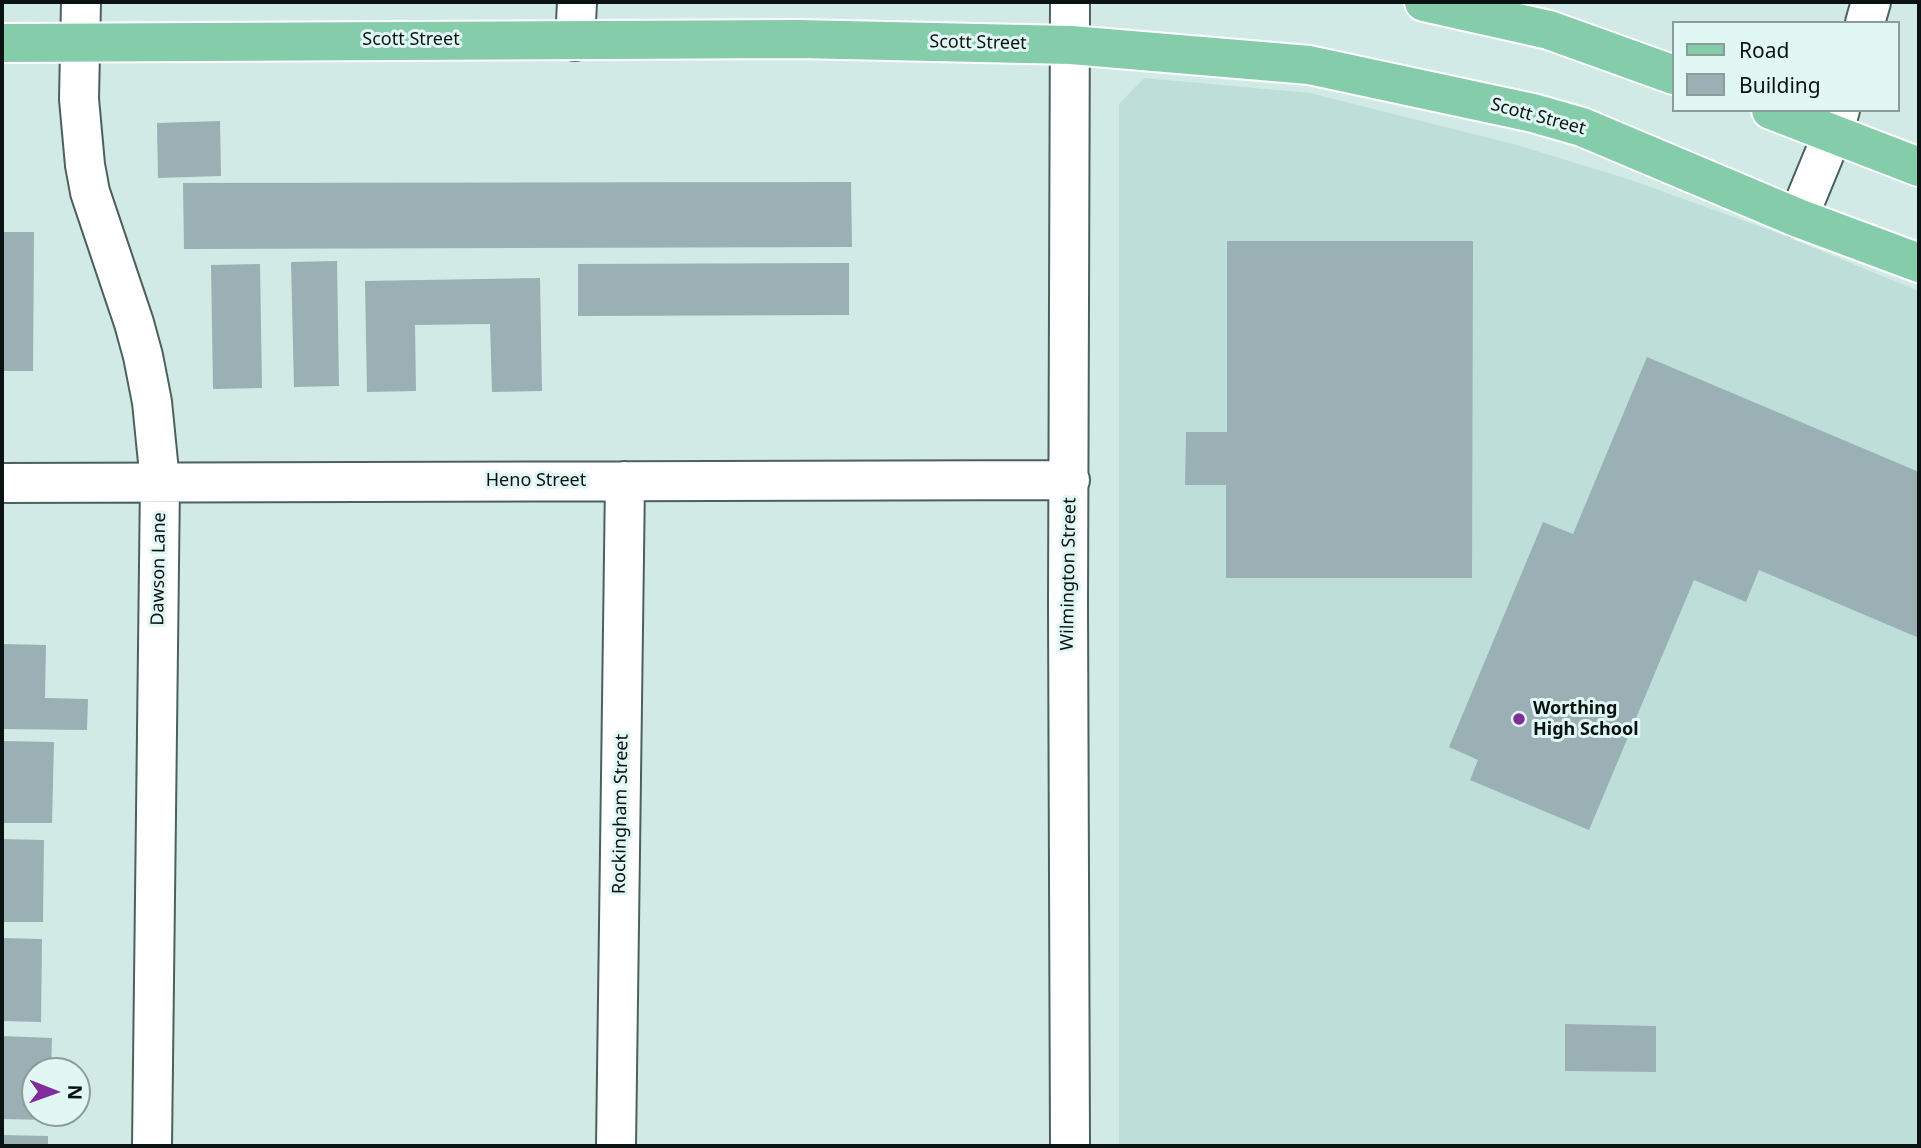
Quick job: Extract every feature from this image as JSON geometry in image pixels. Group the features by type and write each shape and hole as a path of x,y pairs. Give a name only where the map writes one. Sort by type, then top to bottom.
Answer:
{"main road":[{"path":"1424,2 1549,30 1672,74"},
{"name":"Scott Street","path":"2,43 797,39 1071,45 1309,65 1533,113 1582,127 1798,218 1919,263"},
{"path":"1782,112 1836,122 1919,167"}],"street":[{"name":"Dawson Lane","path":"81,2 79,99 85,165 90,192 134,323 142,356 152,402 160,482 152,1146"},
{"path":"575,41 577,2"},
{"name":"Wilmington Street","path":"1070,2 1070,1146"},
{"path":"1866,21 1871,2"},
{"path":"1798,218 1836,122"},
{"name":"Heno Street","path":"2,482 1070,480"},
{"name":"Rockingham Street","path":"617,1146 625,481"}],"shaded area":[{"name":"Worthing High School","path":"1144,78 1310,93 1517,145 1631,180 1775,232 1919,291 1919,1146 1119,1146 1119,104"}],"building":[{"path":"220,121 221,176 158,178 157,123"},
{"path":"851,182 852,247 184,249 183,183"},
{"path":"2,232 34,232 33,371 2,371"},
{"path":"1227,241 1473,241 1472,578 1226,578 1226,485 1185,485 1186,432 1227,432"},
{"path":"337,261 339,386 294,387 291,262"},
{"path":"849,263 849,315 578,316 578,264"},
{"path":"260,264 262,388 213,389 211,265"},
{"path":"540,278 542,391 492,392 490,324 415,325 416,391 367,392 365,281"},
{"path":"1647,357 1919,472 1919,638 1759,570 1746,602 1694,580 1589,830 1470,780 1478,760 1449,747 1543,522 1573,534"},
{"path":"2,644 46,645 45,698 88,699 87,730 2,729"},
{"path":"3,741 54,742 52,823 2,823"},
{"path":"2,839 44,840 43,922 2,922"},
{"path":"2,938 42,939 41,1022 2,1021"},
{"path":"1565,1024 1656,1026 1656,1072 1565,1071"},
{"path":"2,1036 52,1038 51,1057 21,1057 21,1119 2,1119"},
{"path":"2,1135 48,1136 48,1146 2,1146"}],"place":[{"name":"Worthing High School","path":"1519,719"}]}
